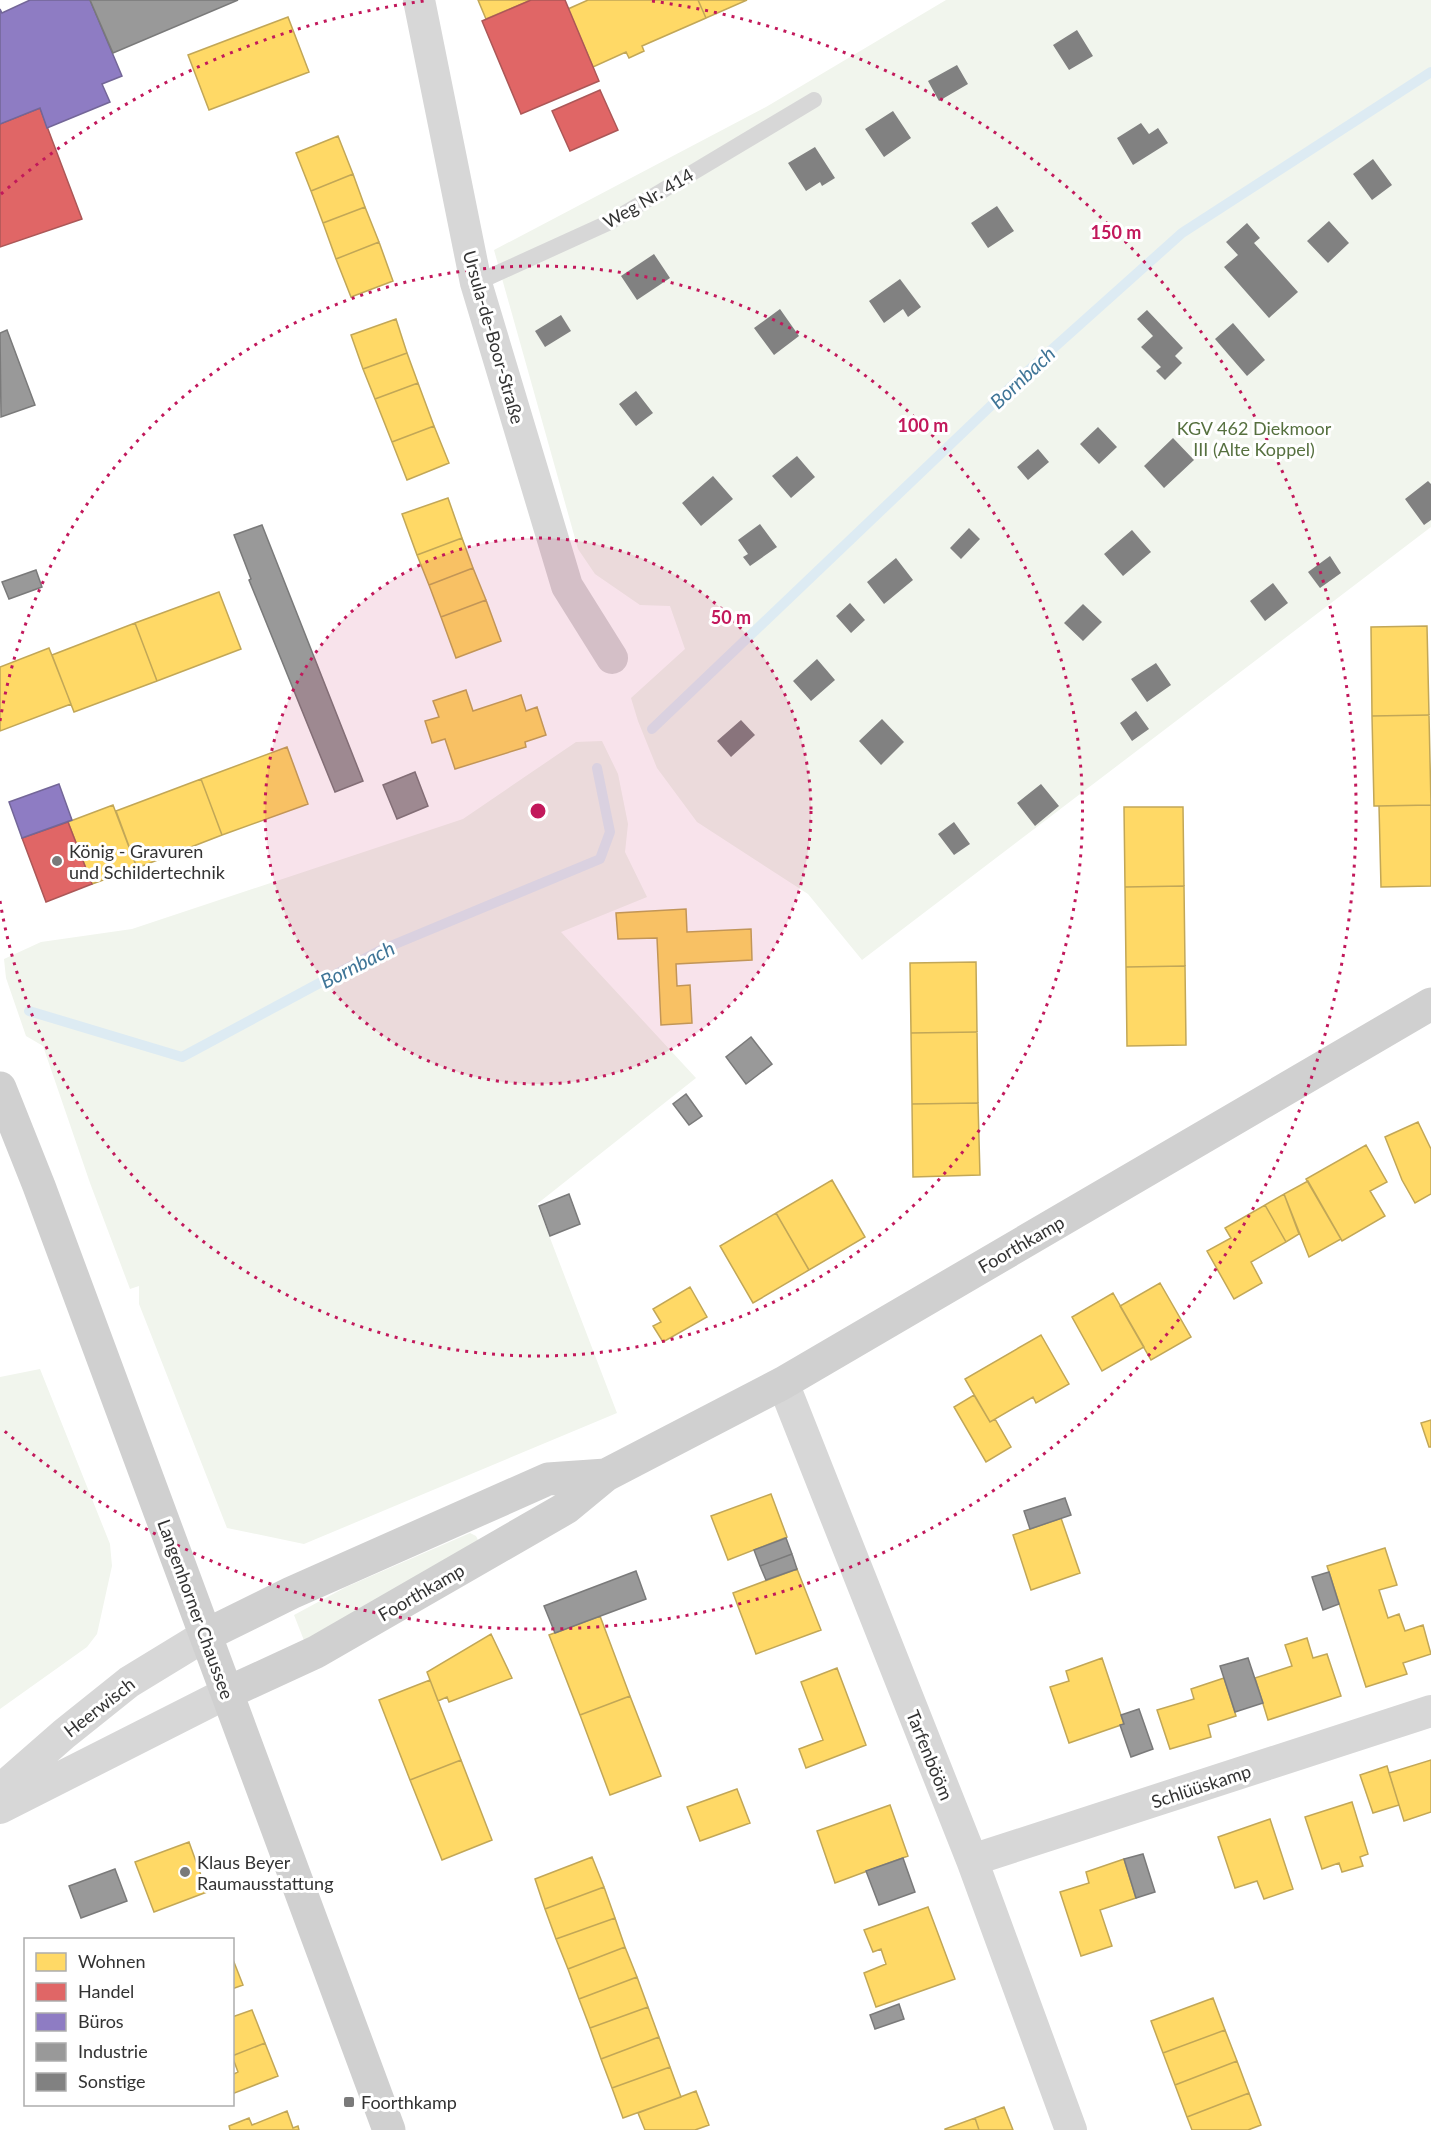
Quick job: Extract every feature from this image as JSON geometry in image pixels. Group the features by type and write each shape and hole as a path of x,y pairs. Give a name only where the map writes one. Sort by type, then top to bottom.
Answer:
{"street":[{"name":"Ursula-de-Boor-Straße","path":"419,0 476,283 567,586 612,658"},
{"name":"Foorthkamp","path":"227,1693 316,1652 566,1508 606,1475 783,1383 1431,1004"},
{"name":"Langenhorner Chaussee","path":"0,1088 389,2130"},
{"name":"Tarfenbööm","path":"783,1383 972,1860 1071,2130"},
{"name":"Foorthkamp","path":"206,1635 291,1593 548,1479 606,1475"},
{"name":"Heerwisch","path":"0,1790 64,1734 129,1682 206,1635"},
{"name":"Heerwisch","path":"0,1808 227,1693"},
{"name":"Schlüüskamp","path":"972,1860 1431,1711"}],"lane":[{"name":"Weg Nr. 414","path":"476,283 610,222 814,100"}],"green space":[{"name":"KGV 462 Diekmoor III (Alte Koppel)","path":"946,0 1431,0 1431,527 862,960 808,894 697,822 657,768 631,698 685,649 670,606 640,605 595,574 578,549 494,250 766,107"},
{"path":"602,741 618,774 628,824 625,852 647,897 561,932 696,1078 537,1204 617,1413 304,1544 227,1528 139,1304 139,1286 130,1289 90,1183 43,1046 26,1036 6,978 4,959 41,942 132,929 463,819 576,742"},
{"path":"40,1369 110,1544 112,1566 97,1634 87,1647 0,1709 0,1377"},
{"path":"470,1533 476,1536 479,1542 305,1643 294,1615 346,1587"}],"building: Wohnen":[{"path":"478,0 531,0 486,19"},
{"path":"588,0 698,0 706,18 642,46 644,51 629,58 626,52 593,67 568,9"},
{"path":"698,0 747,0 706,18"},
{"path":"288,17 309,72 209,110 188,55"},
{"path":"338,136 353,174 311,191 296,153"},
{"path":"353,174 365,207 323,223 311,191"},
{"path":"365,207 379,242 336,259 323,223"},
{"path":"379,242 393,281 351,297 336,259"},
{"path":"396,319 407,353 363,369 351,335"},
{"path":"407,353 418,383 375,399 363,369"},
{"path":"418,383 434,426 392,442 375,399"},
{"path":"434,426 449,463 407,480 392,442"},
{"path":"448,498 462,538 417,555 402,514"},
{"path":"462,538 473,568 429,585 417,555"},
{"path":"473,568 486,600 441,617 429,585"},
{"path":"219,592 241,649 157,681 135,623"},
{"path":"486,600 501,641 456,658 441,617"},
{"path":"135,623 157,681 74,712 52,655"},
{"path":"1427,626 1429,715 1372,716 1371,627"},
{"path":"49,648 71,704 0,731 0,667"},
{"path":"466,690 473,711 521,695 526,711 537,707 546,735 525,742 526,747 455,769 445,739 432,743 425,721 439,717 433,701"},
{"path":"1429,715 1431,805 1374,806 1372,716"},
{"path":"287,747 308,804 222,835 201,779"},
{"path":"201,779 222,835 137,868 116,811"},
{"path":"113,805 137,868 92,884 68,822"},
{"path":"1431,805 1431,886 1381,887 1379,806"},
{"path":"1124,807 1183,807 1184,886 1125,887"},
{"path":"1184,886 1185,966 1126,967 1125,887"},
{"path":"686,909 687,932 751,929 752,960 676,964 677,986 690,985 692,1023 661,1025 657,938 618,939 616,913"},
{"path":"976,962 977,1032 911,1033 910,963"},
{"path":"1185,966 1186,1045 1127,1046 1126,967"},
{"path":"977,1032 978,1103 912,1104 911,1033"},
{"path":"978,1103 980,1175 913,1177 912,1104"},
{"path":"1418,1122 1431,1149 1431,1194 1415,1203 1402,1180 1385,1137"},
{"path":"1366,1145 1387,1182 1370,1191 1385,1216 1342,1241 1306,1179"},
{"path":"832,1180 865,1237 809,1270 776,1213"},
{"path":"1308,1181 1341,1239 1309,1257 1284,1194"},
{"path":"1284,1194 1299,1234 1286,1242 1265,1205"},
{"path":"1265,1205 1286,1242 1251,1262 1262,1283 1234,1299 1207,1251 1231,1238 1225,1228"},
{"path":"776,1213 809,1270 753,1303 720,1246"},
{"path":"1160,1283 1191,1337 1151,1360 1120,1306"},
{"path":"690,1287 707,1317 663,1342 653,1326 661,1322 653,1309"},
{"path":"1113,1293 1144,1347 1102,1371 1072,1317"},
{"path":"1041,1335 1069,1384 1036,1403 1033,1397 990,1422 965,1379"},
{"path":"974,1395 990,1422 995,1419 1011,1447 986,1462 954,1407"},
{"path":"1431,1420 1431,1447 1429,1447 1421,1423"},
{"path":"771,1494 787,1537 728,1560 711,1516"},
{"path":"1061,1518 1080,1573 1031,1590 1013,1535"},
{"path":"1385,1548 1397,1585 1379,1590 1388,1618 1399,1614 1405,1631 1423,1625 1431,1654 1403,1663 1407,1674 1366,1687 1327,1566"},
{"path":"797,1569 821,1630 756,1654 733,1593"},
{"path":"600,1616 630,1696 580,1715 549,1635"},
{"path":"491,1634 512,1678 449,1702 447,1697 438,1701 427,1672"},
{"path":"1307,1638 1313,1658 1327,1654 1341,1696 1268,1720 1255,1678 1292,1666 1285,1645"},
{"path":"1102,1658 1124,1724 1069,1743 1050,1687 1069,1681 1066,1671"},
{"path":"837,1668 866,1745 806,1768 799,1749 823,1740 801,1682"},
{"path":"1224,1678 1236,1716 1208,1725 1211,1737 1170,1749 1157,1710 1194,1699 1191,1689"},
{"path":"430,1680 461,1760 410,1780 379,1700"},
{"path":"630,1696 661,1776 610,1795 580,1715"},
{"path":"461,1760 492,1840 442,1860 410,1780"},
{"path":"1431,1760 1431,1812 1404,1821 1389,1773"},
{"path":"1387,1766 1399,1805 1373,1813 1360,1775"},
{"path":"737,1789 750,1823 700,1841 687,1807"},
{"path":"1352,1802 1368,1854 1360,1857 1363,1866 1342,1872 1339,1863 1322,1869 1305,1817"},
{"path":"890,1805 908,1856 835,1883 817,1831"},
{"path":"1270,1819 1293,1889 1264,1899 1257,1881 1235,1888 1218,1837"},
{"path":"189,1842 207,1892 154,1912 135,1862"},
{"path":"592,1857 604,1887 545,1909 535,1879"},
{"path":"1124,1859 1136,1898 1100,1910 1112,1946 1081,1956 1060,1892 1089,1883 1086,1872"},
{"path":"604,1887 615,1918 556,1939 545,1909"},
{"path":"928,1907 955,1979 876,2007 864,1973 886,1964 881,1949 873,1952 864,1930"},
{"path":"615,1918 625,1947 568,1969 556,1939"},
{"path":"625,1947 637,1977 579,1999 568,1969"},
{"path":"234,1962 243,1985 234,1988"},
{"path":"637,1977 648,2007 590,2028 579,1999"},
{"path":"1213,1998 1225,2030 1163,2053 1151,2021"},
{"path":"648,2007 659,2037 601,2059 590,2028"},
{"path":"252,2010 265,2043 234,2055 234,2016"},
{"path":"1225,2030 1237,2061 1175,2085 1163,2053"},
{"path":"659,2037 670,2067 612,2088 601,2059"},
{"path":"265,2043 278,2076 234,2093 234,2074 238,2072 234,2055"},
{"path":"1237,2061 1249,2093 1187,2117 1175,2085"},
{"path":"670,2067 681,2097 623,2118 612,2088"},
{"path":"696,2091 709,2125 695,2130 645,2130 638,2113"},
{"path":"1249,2093 1261,2125 1248,2130 1192,2130 1187,2117"},
{"path":"1004,2107 1013,2130 979,2130 975,2118"},
{"path":"287,2111 293,2128 298,2126 299,2130 230,2130 229,2126 249,2118 252,2125"},
{"path":"975,2118 979,2130 945,2130 945,2129"}],"building: Handel":[{"path":"531,0 565,0 599,81 521,114 482,21"},
{"path":"600,90 618,130 570,151 552,111"},
{"path":"40,108 82,219 0,247 0,124"},
{"name":"König - Gravuren und Schildertechnik","path":"68,822 92,884 46,902 22,838"}],"building: Büros":[{"path":"30,0 90,0 122,76 102,84 110,102 47,128 40,108 0,124 0,9 2,13"},
{"path":"59,784 72,820 22,838 9,802"}],"building: Industrie":[{"path":"90,0 238,0 113,53"},
{"path":"7,330 35,405 1,417 0,333"},
{"path":"262,525 363,781 335,792 249,580 251,579 234,535"},
{"path":"36,570 42,587 9,599 2,582"},
{"path":"415,772 428,806 397,819 383,785"},
{"path":"751,1037 772,1064 746,1084 726,1057"},
{"path":"686,1094 702,1116 689,1125 673,1104"},
{"path":"569,1194 580,1224 550,1236 539,1206"},
{"path":"1065,1498 1071,1515 1030,1529 1024,1511"},
{"path":"786,1538 792,1554 760,1566 754,1550"},
{"path":"792,1554 797,1569 766,1580 760,1566"},
{"path":"636,1571 646,1599 555,1633 544,1606"},
{"path":"1329,1572 1339,1604 1323,1610 1312,1577"},
{"path":"1248,1658 1263,1703 1235,1712 1220,1666"},
{"path":"1139,1709 1153,1749 1131,1757 1120,1725 1124,1724 1121,1715"},
{"path":"1143,1854 1155,1892 1136,1898 1124,1859"},
{"path":"903,1858 915,1892 879,1905 866,1871"},
{"path":"115,1869 127,1901 81,1918 69,1886"},
{"path":"899,2004 904,2019 875,2029 870,2015"}],"building: Sonstige":[{"path":"1077,30 1093,56 1069,70 1053,45"},
{"path":"957,65 968,84 939,101 928,81"},
{"path":"893,111 911,138 884,157 865,129"},
{"path":"1141,123 1149,134 1158,128 1168,143 1133,165 1117,138"},
{"path":"815,147 835,178 822,186 820,182 806,191 788,163"},
{"path":"1373,159 1392,185 1372,200 1353,174"},
{"path":"997,206 1014,231 988,248 971,223"},
{"path":"1329,221 1349,243 1328,263 1307,241"},
{"path":"1247,223 1260,238 1254,243 1298,292 1269,318 1224,267 1238,255 1226,242"},
{"path":"654,254 670,278 637,300 621,276"},
{"path":"900,279 921,307 908,317 903,309 884,323 869,301"},
{"path":"780,309 799,336 774,355 754,328"},
{"path":"1147,310 1183,348 1175,356 1182,363 1165,380 1156,371 1161,367 1141,347 1153,336 1137,319"},
{"path":"561,315 571,331 545,347 535,331"},
{"path":"1233,323 1265,360 1247,376 1215,339"},
{"path":"636,391 653,413 636,426 619,404"},
{"path":"1098,427 1117,447 1099,464 1080,444"},
{"path":"1173,438 1194,460 1164,488 1144,466"},
{"path":"1038,449 1049,462 1028,480 1017,467"},
{"path":"797,456 815,477 791,498 772,476"},
{"path":"713,476 733,499 701,526 682,503"},
{"path":"1428,481 1431,484 1431,520 1424,525 1405,499"},
{"path":"760,524 777,547 750,566 743,557 748,554 738,540"},
{"path":"969,528 980,539 961,559 950,548"},
{"path":"1132,530 1151,552 1123,576 1104,554"},
{"path":"1330,556 1341,573 1320,588 1308,572"},
{"path":"896,558 913,580 884,604 867,582"},
{"path":"1273,583 1288,603 1265,621 1250,601"},
{"path":"850,603 865,620 851,633 836,616"},
{"path":"1083,604 1102,622 1083,641 1064,623"},
{"path":"817,659 835,680 811,701 793,681"},
{"path":"1156,663 1171,685 1147,702 1131,679"},
{"path":"1136,711 1149,729 1132,741 1120,723"},
{"path":"882,719 904,742 881,765 859,741"},
{"path":"741,720 755,735 731,757 717,741"},
{"path":"1041,784 1059,806 1035,826 1017,803"},
{"path":"954,822 970,844 954,855 938,834"}],"waterway":[{"name":"Bornbach","path":"652,729 1020,378 1182,233 1431,72"},
{"name":"Bornbach","path":"29,1011 182,1057 381,950 600,859 610,832 597,768"}],"place":[{"name":"König - Gravuren und Schildertechnik","path":"57,861"},
{"name":"Klaus Beyer Raumausstattung","path":"185,1872"},
{"name":"Foorthkamp","path":"349,2102"}]}
